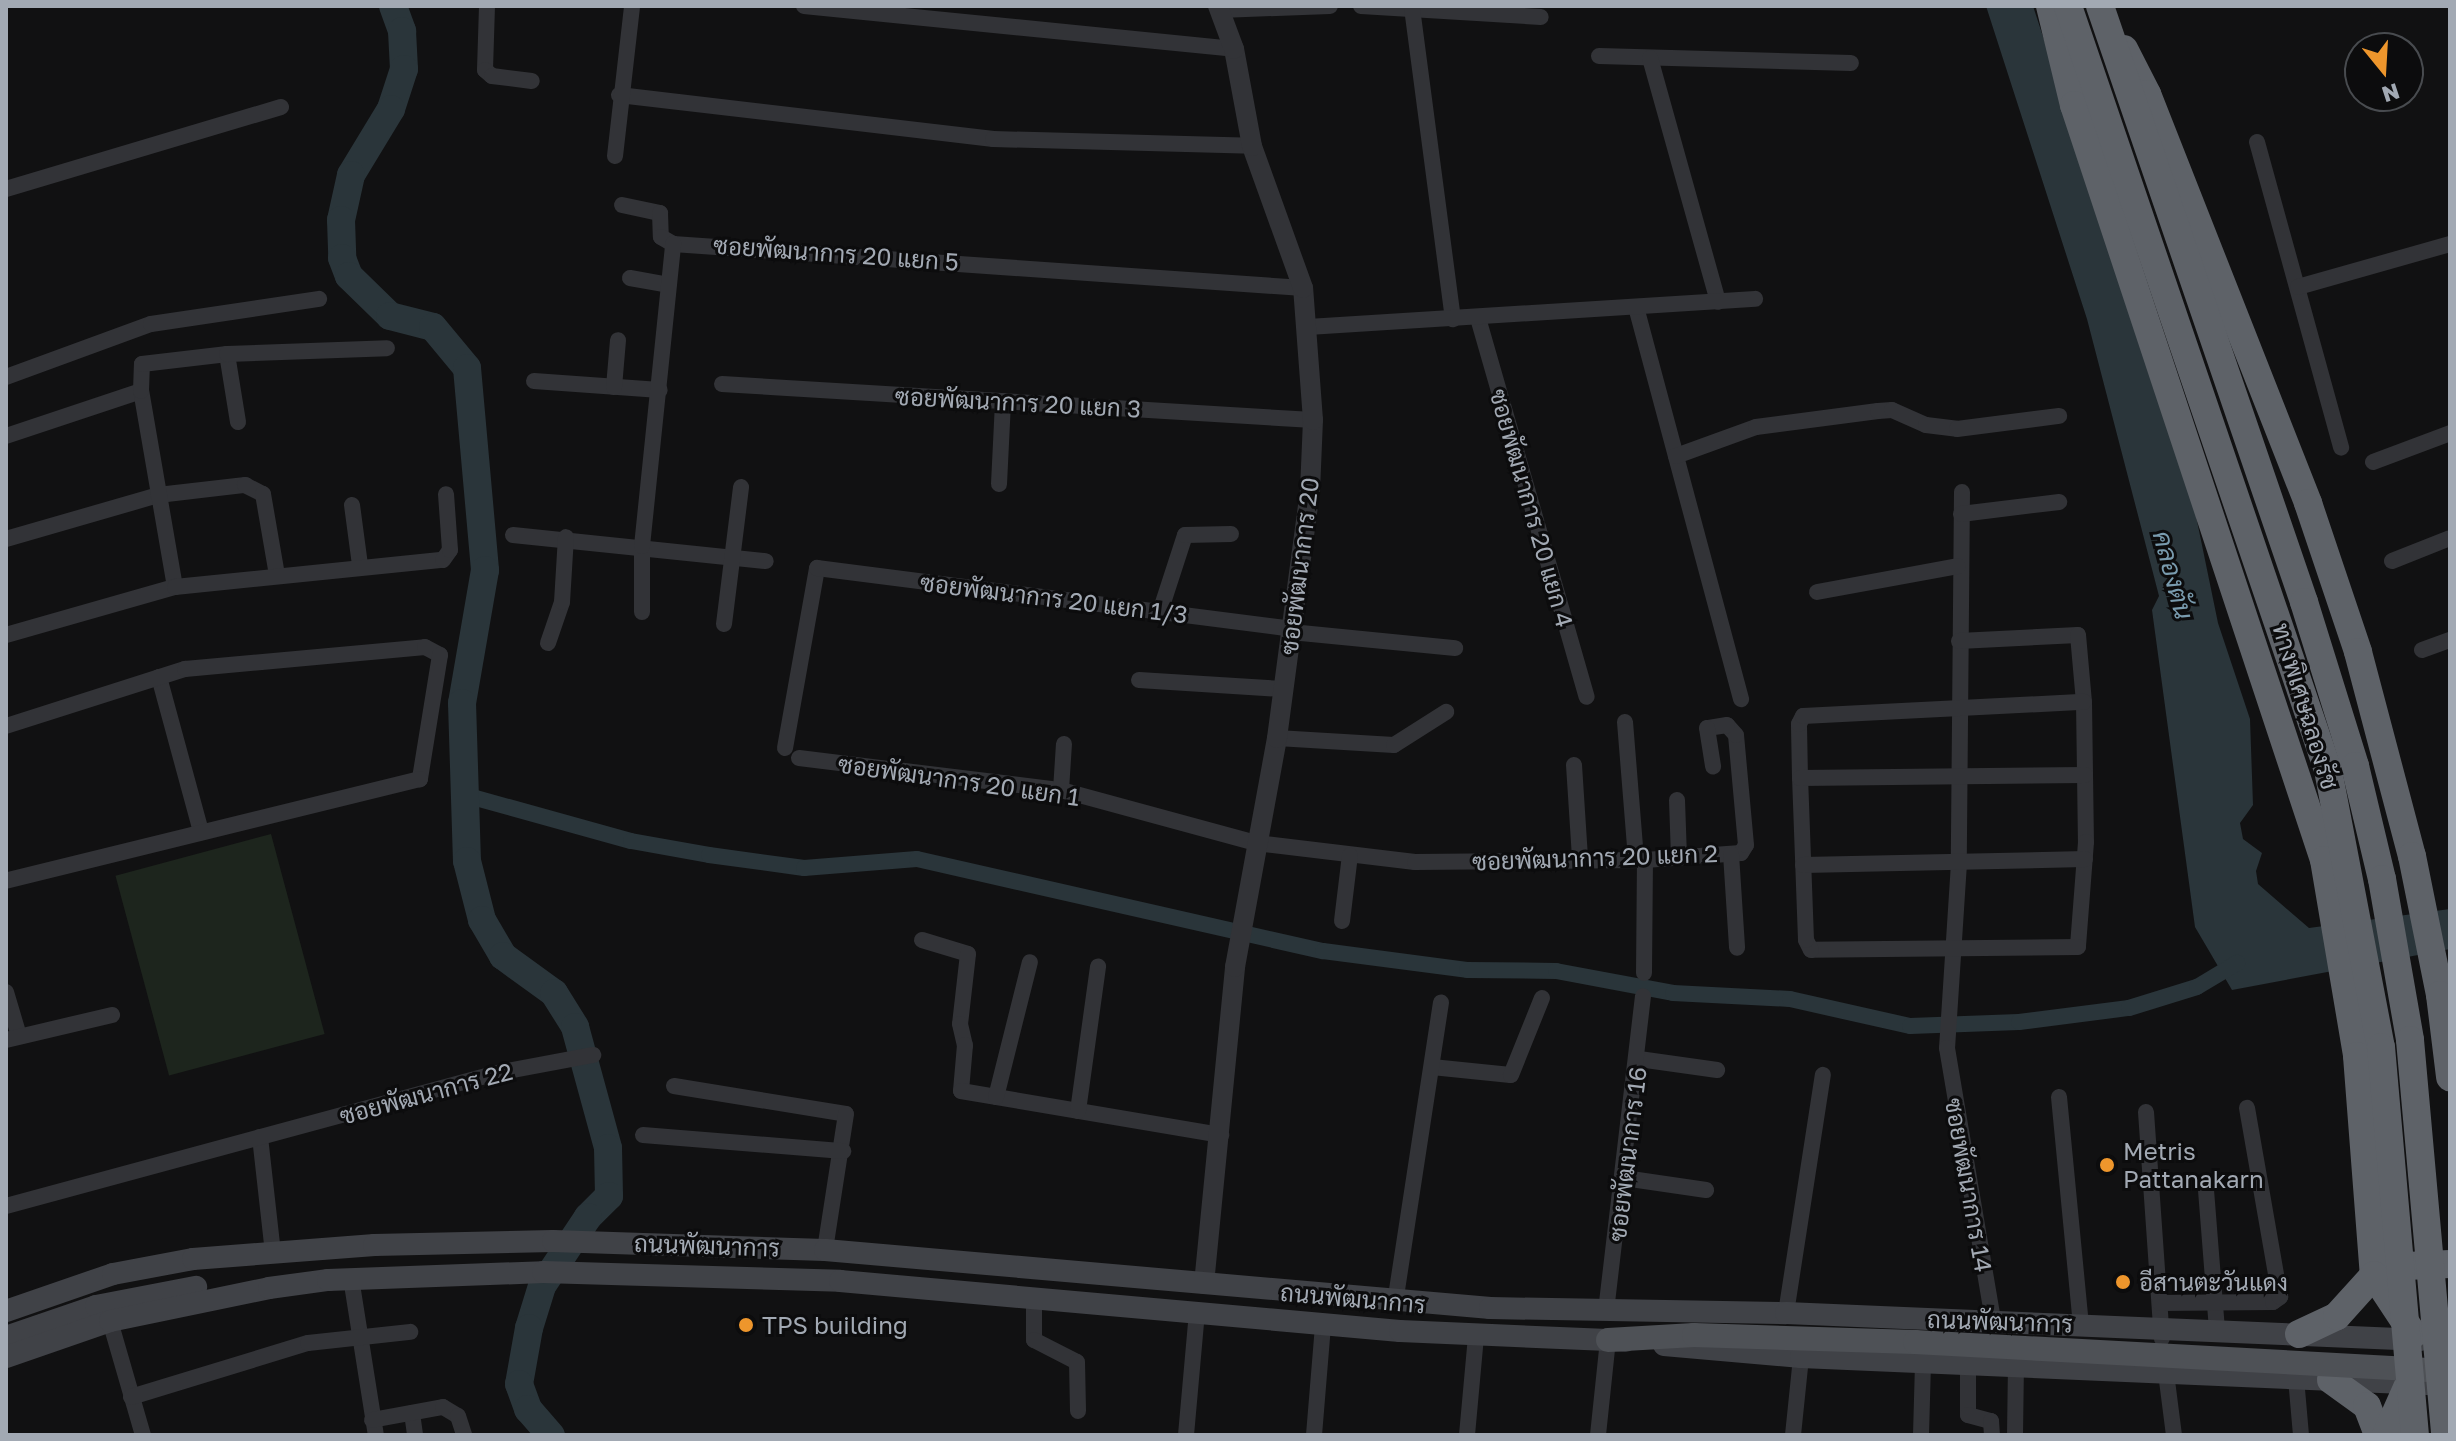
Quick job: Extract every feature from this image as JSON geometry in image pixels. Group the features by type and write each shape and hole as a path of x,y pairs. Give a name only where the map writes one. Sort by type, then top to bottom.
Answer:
{"highway":[{"path":"2050,6 2074,105 2324,860 2357,1056 2373,1272 2434,1334"},
{"name":"ทางพิเศษฉลองรัช","path":"2068,6 2328,770 2381,1047 2415,1435"},
{"path":"2101,6 2147,94 2308,503 2358,652 2412,856 2440,995 2450,1077"},
{"name":"ทางพิเศษฉลองรัช","path":"2101,6 2304,602 2355,766 2382,879 2410,1040 2445,1435"},
{"path":"2299,1334 2337,1316 2373,1272 2450,1264"},
{"path":"2331,1380 2367,1406 2378,1435"},
{"path":"2386,1435 2409,1383"}],"main road":[{"name":"ถนนพัฒนาการ","path":"6,1311 142,1267 265,1253 607,1241 825,1250 1395,1303 1606,1311 1786,1313 2299,1334 2434,1334"},
{"name":"ถนนพัฒนาการ","path":"6,1323 146,1276 265,1253"},
{"name":"ถนนพัฒนาการ","path":"6,1337 67,1315 152,1293 351,1278 595,1273 840,1281 1323,1325 1476,1336 1608,1340 1801,1357 1919,1352 1968,1365 2450,1385"},
{"name":"ถนนพัฒนาการ","path":"6,1357 110,1321 328,1280"},
{"path":"2434,1334 2450,1378"},
{"path":"2409,1383 2434,1334"},
{"name":"ถนนพัฒนาการ","path":"1608,1340 1694,1335 1919,1352 2450,1372"}],"street":[{"path":"487,6 485,70 492,76 532,81"},
{"path":"615,156 619,95 632,6"},
{"path":"804,6 1234,49"},
{"path":"1219,8 1330,6"},
{"path":"1361,6 1458,8 1541,17"},
{"name":"ซอยพัฒนาการ 20","path":"1204,1284 1221,1135 1235,967 1277,738 1310,491 1313,420 1303,288 1252,146 1234,49 1219,8"},
{"path":"1412,8 1453,319"},
{"path":"1599,56 1851,63"},
{"path":"1650,58 1718,302"},
{"path":"619,95 993,139 1252,146"},
{"path":"6,189 281,107"},
{"path":"2257,142 2341,448"},
{"path":"622,205 660,213 661,237 673,244 642,546 642,612"},
{"name":"ซอยพัฒนาการ 20 แยก 5","path":"673,244 1303,288"},
{"path":"2298,287 2450,244"},
{"path":"630,278 668,285"},
{"path":"6,377 151,324 319,299"},
{"path":"1308,327 1755,299"},
{"path":"1636,307 1741,699"},
{"name":"ซอยพัฒนาการ 20 แยก 4","path":"1478,318 1587,697"},
{"path":"614,387 618,340"},
{"path":"175,587 141,391 140,369 148,361 227,354 387,348"},
{"path":"227,354 238,422"},
{"path":"534,381 660,390"},
{"name":"ซอยพัฒนาการ 20 แยก 3","path":"722,384 1313,420"},
{"path":"6,436 141,391"},
{"path":"999,484 1003,401"},
{"path":"1676,456 1756,427 1878,411 1892,410 1926,425 1957,429 2059,416"},
{"path":"2373,462 2450,433"},
{"path":"724,624 729,556 741,487"},
{"path":"6,539 158,495 257,488 263,494 277,575"},
{"path":"1954,950 1961,776 1958,566 1962,492"},
{"path":"6,635 175,587 448,557 446,494"},
{"path":"1961,514 2059,502"},
{"path":"352,505 360,565"},
{"path":"1160,612 1185,535 1231,534"},
{"path":"513,535 566,537 766,561"},
{"path":"548,643 562,602 566,537"},
{"path":"2392,561 2450,538"},
{"path":"1817,592 1958,566"},
{"name":"ซอยพัฒนาการ 20 แยก 1/3","path":"785,748 817,568 1291,631 1455,648"},
{"path":"1959,641 2078,635 2084,702 2085,775 2085,859 2078,947 1811,950 1803,865 1800,778 1803,716 2084,702"},
{"path":"2422,650 2450,640"},
{"path":"6,726 185,669 425,647 439,653 420,779 6,881"},
{"path":"159,677 201,832"},
{"path":"1139,680 1283,689"},
{"path":"1277,738 1394,745 1446,712"},
{"path":"1625,722 1640,860 1644,973"},
{"name":"ซอยพัฒนาการ 20 แยก 2","path":"1256,843 1415,862 1640,860 1745,851 1736,735 1727,725 1707,728 1713,767"},
{"path":"1061,790 1064,744"},
{"name":"ซอยพัฒนาการ 20 แยก 1","path":"799,758 1061,790 1256,843"},
{"path":"1574,765 1580,859"},
{"path":"1800,778 2085,775"},
{"path":"1677,800 1679,856"},
{"path":"1731,854 1737,948"},
{"path":"1342,921 1350,855"},
{"path":"1803,865 2085,859"},
{"path":"922,940 967,951 960,1090 1221,1135"},
{"name":"ซอยพัฒนาการ 14","path":"1954,950 1947,1048 1993,1321"},
{"path":"996,1097 1030,962"},
{"path":"1078,1111 1098,966"},
{"path":"6,992 13,1038 112,1015"},
{"name":"ซอยพัฒนาการ 16","path":"1606,1311 1639,1059 1643,996"},
{"path":"1432,1067 1511,1075 1542,998"},
{"path":"1395,1303 1441,1003"},
{"name":"ซอยพัฒนาการ 22","path":"6,1206 497,1073 591,1055"},
{"path":"1639,1059 1717,1070"},
{"path":"1786,1313 1823,1075"},
{"path":"674,1086 839,1110 848,1117 825,1250"},
{"path":"2059,1097 2081,1325"},
{"path":"2160,1303 2273,1302 2280,1297 2247,1108"},
{"path":"2146,1112 2161,1329 2174,1435"},
{"path":"643,1135 843,1151"},
{"path":"260,1137 265,1253"},
{"path":"1624,1178 1706,1190"},
{"path":"2206,1190 2217,1331"},
{"path":"351,1278 374,1427 412,1413 452,1409 464,1435"},
{"path":"1034,1298 1034,1340 1077,1362 1078,1411"},
{"path":"1186,1435 1197,1312"},
{"path":"110,1321 143,1435"},
{"path":"1314,1435 1323,1325"},
{"path":"131,1397 300,1345 360,1335 410,1332"},
{"path":"1467,1435 1476,1336"},
{"path":"1598,1435 1608,1340"},
{"path":"1919,1352 1921,1435"},
{"path":"1793,1435 1801,1357"},
{"path":"1968,1365 1968,1415 1991,1421 1992,1435"},
{"path":"2015,1435 2016,1366"},
{"path":"2296,1378 2301,1435"},
{"path":"412,1413 415,1435"}],"shaded area":[{"path":"271,834 325,1034 169,1076 115,876"}],"water":[{"name":"คลองตัน","path":"1986,6 2033,6 2189,482 2218,623 2250,719 2253,805 2240,823 2243,839 2262,853 2256,871 2258,884 2309,928 2450,909 2450,949 2232,990 2195,927 2152,610 2159,596 2087,319"}],"waterway":[{"path":"393,6 402,31 404,69 391,109 351,175 341,220 342,258 349,276 390,316 433,327 467,368 485,570 462,703 467,861 482,920 503,956 554,993 575,1027 608,1148 609,1196 588,1217 542,1286 529,1328 519,1384 528,1409 551,1435"},
{"path":"465,795 631,841 709,855 804,868 917,859 1323,951 1467,970 1556,971 1673,993 1790,999 1910,1026 2019,1022 2129,1008 2197,987 2237,963"}],"place":[{"name":"Metris Pattanakarn","path":"2107,1165"},
{"name":"อีสานตะวันแดง","path":"2123,1282"},
{"name":"TPS building","path":"746,1325"}]}
